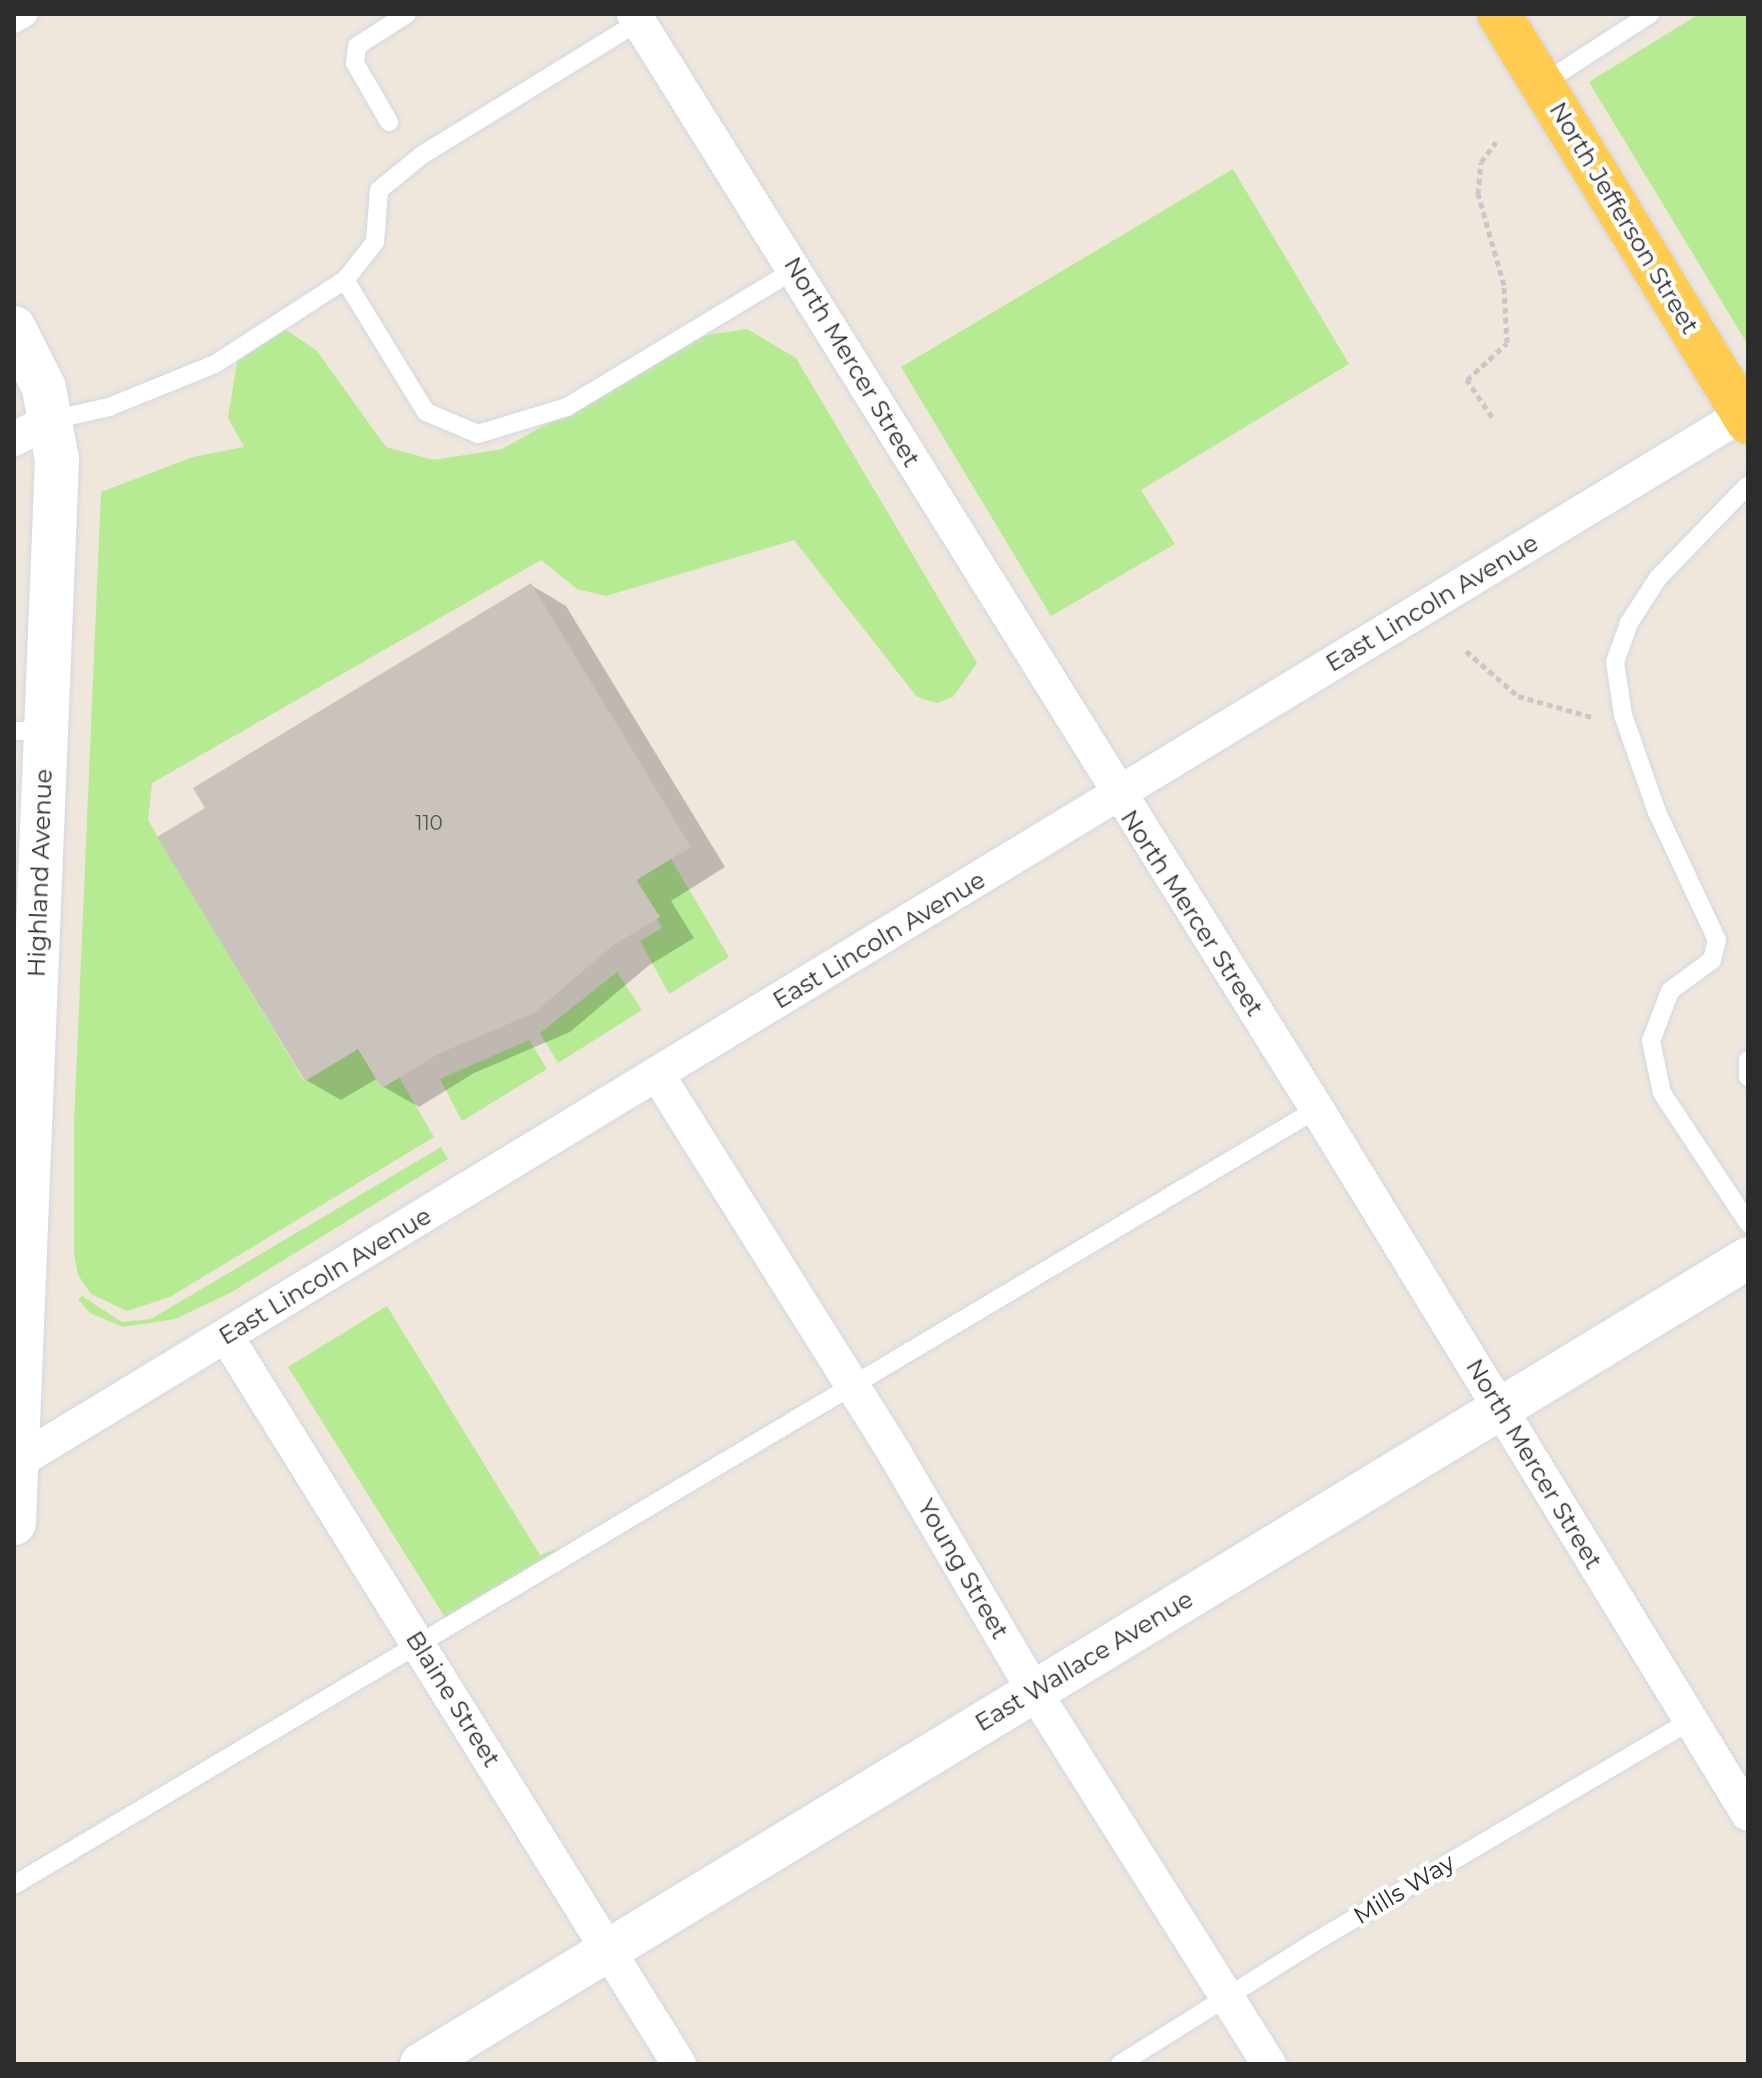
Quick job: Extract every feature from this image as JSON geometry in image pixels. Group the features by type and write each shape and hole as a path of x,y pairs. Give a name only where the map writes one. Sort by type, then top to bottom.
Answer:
{"main road":[{"name":"North Jefferson Street","path":"1499,14 1746,418"},
{"name":"Highland Avenue","path":"14,328 35,366 52,420 57,460 30,731 14,1523"}],"street":[{"path":"14,20 24,14"},
{"name":"North Mercer Street","path":"636,18 796,269 1116,795 1317,1109 1748,1814"},
{"name":"East Lincoln Avenue","path":"15,1463 1116,795 1746,418"},
{"path":"14,439 52,420"},
{"name":"Young Street","path":"657,1074 853,1386 1034,1691 1269,2064"},
{"name":"East Wallace Avenue","path":"421,2064 1748,1258"},
{"name":"Blaine Street","path":"226,1336 679,2064"}],"lane":[{"path":"389,122 355,63 357,46 407,14"},
{"path":"1542,84 1650,14"},
{"path":"52,420 109,407 215,364 345,280 375,242 379,190 422,155 636,18"},
{"path":"345,280 426,412 478,434 567,407 796,269"},
{"path":"1748,485 1658,578 1629,623 1615,662 1630,732 1673,851 1717,940 1712,960 1670,991 1651,1041 1662,1093 1748,1223"},
{"path":"1748,1060 1748,1077"},
{"path":"14,1885 1317,1109"},
{"name":"Mills Way","path":"1120,2064 1691,1720"}],"path":[{"path":"1492,417 1467,380 1507,343 1504,285 1478,194 1481,162 1496,142"},
{"path":"1466,651 1518,696 1630,732"}],"green space":[{"path":"1699,14 1748,14 1748,345 1589,82"},
{"path":"1233,169 1349,364 1141,490 1175,544 1051,616 901,367"},
{"path":"285,329 317,351 386,447 434,460 502,449 707,335 747,329 796,358 977,663 953,697 937,703 917,697 794,540 606,596 577,589 541,560 152,783 148,820 304,1081 358,1049 382,1088 399,1077 434,1137 170,1297 127,1311 91,1294 78,1275 74,1253 74,1124 101,492 193,457 244,447 228,418 238,356"},
{"path":"671,859 729,957 669,994 640,941 662,928 637,880"},
{"path":"617,972 642,1010 558,1063 540,1033"},
{"path":"529,1040 547,1069 462,1121 440,1079"},
{"path":"441,1147 448,1159 230,1293 175,1319 123,1327 90,1313 78,1299 82,1296 122,1322 151,1319"},
{"path":"387,1306 540,1555 563,1547 446,1619 288,1367"}],"building":[{"path":"531,583 691,847 636,880 660,917 612,946 534,1013 438,1054 382,1088 358,1049 305,1081 157,837 205,808 193,788"}]}
